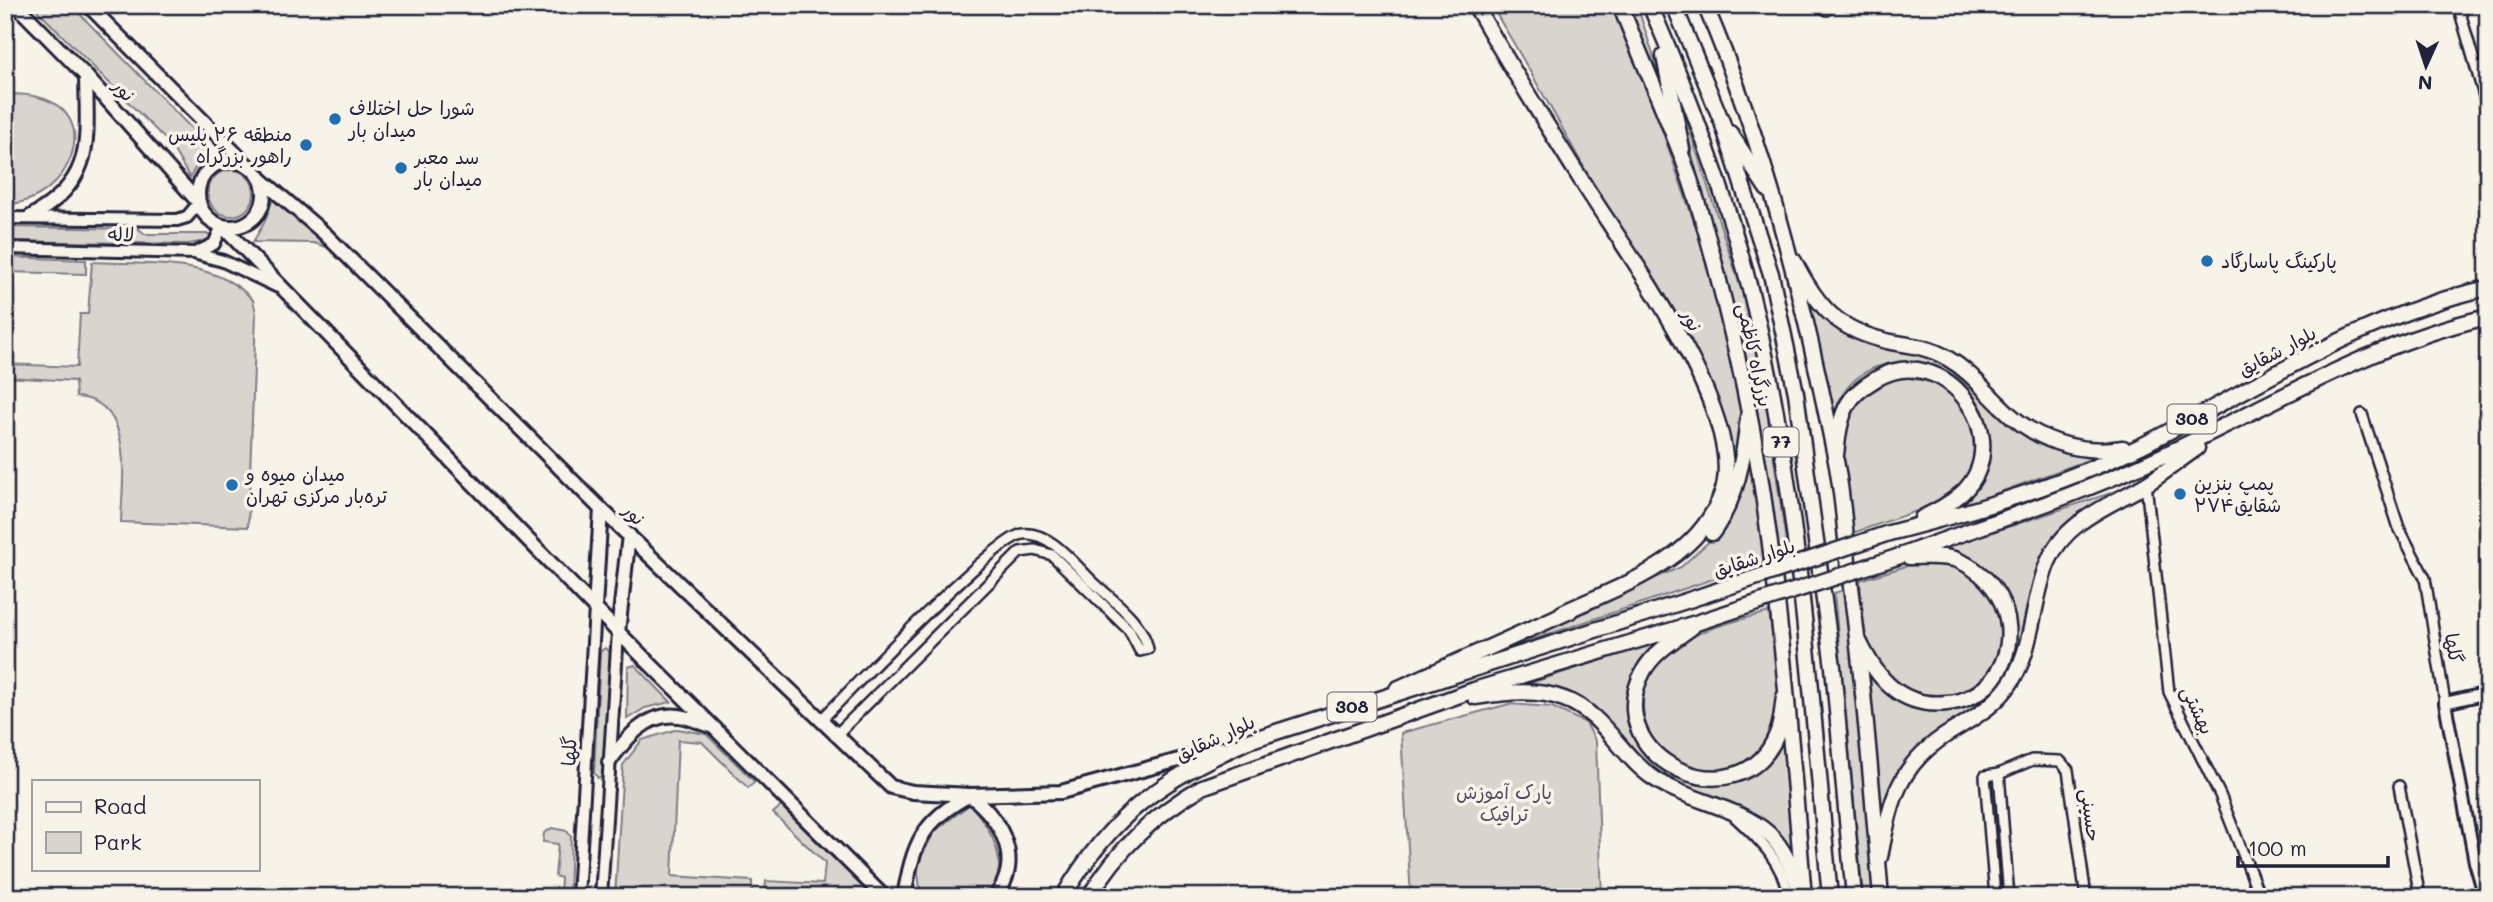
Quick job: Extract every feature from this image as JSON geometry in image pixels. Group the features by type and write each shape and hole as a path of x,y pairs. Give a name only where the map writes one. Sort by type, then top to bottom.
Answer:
{"main road":[{"name":"نور","path":"16,5 86,76 199,203"},
{"name":"نور","path":"88,5 246,164"},
{"name":"نور","path":"1475,5 1672,321 1712,408 1726,462 1725,484 1718,503 1709,520 1688,545 1632,580 1563,613"},
{"name":"بزرگراه کاظمی","path":"1620,5 1683,162 1714,263 1748,412 1786,681 1803,897"},
{"name":"بزرگراه کاظمی","path":"1650,5 1716,180 1765,355 1800,576 1830,897"},
{"name":"بزرگراه کاظمی","path":"1676,5 1723,122 1771,274 1796,393 1833,667 1854,897"},
{"path":"1705,5 1743,99 1775,202 1813,347 1835,457 1858,638 1881,897"},
{"path":"1658,23 1680,129 1683,162"},
{"path":"30,218 65,192 81,168 87,140 86,76"},
{"path":"1723,122 1775,202"},
{"path":"222,226 243,225 260,211 265,190 262,180 246,164 225,161 214,165 200,182 199,203 212,221 222,226 278,287 618,632 884,897"},
{"name":"نور","path":"262,180 325,234 601,509 891,787 913,792 970,795 1061,792 1248,741"},
{"path":"1787,248 1810,292 1823,309 1843,325 1864,336 1942,355 1967,369 2002,408 2040,436 2064,445 2090,449 2142,445"},
{"name":"بلوار شقایق","path":"1063,897 1084,860 1105,835 1149,793 1192,768 1248,741 1378,698 1411,692 1889,533 1965,513 2142,445 2355,331 2452,295 2488,288"},
{"name":"بلوار شقایق","path":"1089,897 1114,859 1139,831 1170,806 1202,787 1438,702 1699,622 1897,557 2093,486 2230,425 2365,358 2437,330 2488,317"},
{"path":"1835,457 1839,426 1850,401 1866,385 1886,373 1927,372 1948,381 1966,398 1977,417 1982,443 1977,470 1965,491 1943,508 1889,533"},
{"path":"1378,698 1563,613 1651,578 1686,558 1701,545 1723,515 1744,454 1748,412"},
{"path":"1878,866 1892,797 1903,774 1944,736 1991,705 2016,674 2040,583 2049,560 2061,541 2077,523 2146,484 2230,425"},
{"path":"595,608 601,509"},
{"path":"618,632 629,535"},
{"path":"1858,638 1870,664 1887,685 1901,696 1919,704 1953,703 1970,697 1993,680 2002,663 2009,641 2009,628 1997,590 1979,572 1955,559 1897,557"},
{"path":"1699,622 1656,654 1639,682 1634,701 1636,716 1647,745 1661,761 1677,771 1698,778 1723,777 1745,769 1759,760 1777,735 1786,681"},
{"path":"1438,702 1521,692 1564,698 1594,715 1651,776 1671,789 1755,824 1778,844 1803,897"},
{"path":"609,762 630,734 661,718 678,715 715,728"},
{"path":"904,897 911,855 922,833 946,811 970,795 998,824 1008,848 1009,870 995,897"}],"street":[{"path":"2458,5 2488,110"},
{"name":"لاله","path":"5,218 177,220 187,217 199,203"},
{"path":"195,253 214,244 222,226"},
{"name":"لاله","path":"5,248 195,253 223,261 278,287"},
{"name":"گلها","path":"2362,414 2399,528 2425,578 2445,703 2475,862 2485,897"},
{"name":"بهشتی","path":"2146,484 2169,692 2220,795 2260,897"},
{"path":"820,721 972,570 1011,538 1024,533 1041,537 1060,550 1137,624 1146,640 1148,649 1140,651 1129,630 1052,555 1035,550 1020,552 835,736"},
{"name":"گلها","path":"578,897 595,608"},
{"name":"گلها","path":"601,897 618,632"},
{"path":"2445,703 2488,693"},
{"name":"حسینی","path":"1999,774 2032,760 2060,761 2068,770 2086,897"},
{"path":"1995,897 1985,776 1999,774 2009,897"},
{"path":"2399,786 2420,897"},
{"path":"1729,811 1772,852 1783,872 1789,897"},
{"path":"2475,862 2488,860"}],"green space":[{"path":"32,5 71,5 199,136 206,147 190,178 170,144"},
{"path":"1491,5 1612,5 1654,107 1701,242 1727,339 1742,415 1735,477 1675,559 1733,476 1728,444 1614,222"},
{"path":"1627,5 1637,5 1668,101"},
{"path":"1673,79 1744,298 1765,398 1788,555 1777,558 1745,361"},
{"path":"5,94 33,96 56,105 69,119 74,136 72,155 62,174 47,189 28,200 5,204"},
{"path":"231,170 247,177 254,193 247,209 231,216 215,209 208,193 215,177"},
{"path":"273,197 333,249 314,243 253,242 264,223"},
{"path":"5,227 139,229 145,234 216,234 206,241 188,244 5,241"},
{"path":"5,257 86,260 86,274 5,272"},
{"path":"92,262 156,264 199,270 219,276 237,286 253,300 256,313 248,527 121,522 121,446 117,427 108,412 95,402 76,397 75,381 5,377 5,364 77,367 80,314 88,314"},
{"path":"1806,296 1823,316 1858,338 1913,351 1952,368 2006,418 2031,437 2058,449 2096,457 1948,511 1976,475 1987,454 1986,421 1973,395 1950,375 1923,365 1893,363 1866,372 1844,392 1832,425"},
{"path":"1904,377 1946,385 1969,413 1976,440 1971,470 1964,482 1943,502 1853,533 1843,460 1848,416 1859,398 1877,385"},
{"path":"1749,437 1764,562 1456,665 1681,567 1715,536"},
{"path":"2126,488 2083,514 2055,539 2038,572 2017,655 2006,678 1988,699 1910,756 1892,782 1881,815 1870,677 1891,697 1914,707 1939,709 1967,706 2014,642 2010,607 1995,579 1970,559 1935,551"},
{"path":"1910,565 1954,567 1977,579 1990,593 2002,620 2002,646 1991,668 1972,686 1949,696 1924,697 1900,688 1873,657 1864,625 1860,580"},
{"path":"1847,589 1874,897 1863,897 1834,593"},
{"path":"1769,612 1778,668 1779,696 1775,723 1762,748 1742,764 1719,770 1695,769 1673,760 1655,744 1645,722 1644,694 1655,665 1685,640"},
{"path":"1670,638 1641,666 1633,679 1629,706 1632,725 1639,742 1650,757 1680,778 1698,783 1727,781 1745,771 1784,731 1794,863 1784,840 1767,825 1678,787 1651,770 1601,715 1589,706 1512,689"},
{"path":"605,648 610,653 603,775 598,778 594,773 600,652"},
{"path":"635,665 671,702 645,708 627,719 628,667"},
{"name":"پارک آموزش ترافیک","path":"1509,704 1552,707 1586,723 1596,742 1602,897 1411,897 1401,733"},
{"path":"678,729 706,734 755,782 748,788 702,742 678,740 672,876 752,881 752,894 672,891 671,897 615,897 623,765 642,740"},
{"path":"970,804 986,825 997,849 998,874 993,886 983,897 921,897 917,864 935,831"},
{"path":"781,806 873,897 790,897 765,893 766,881 823,884 825,863 773,813"},
{"path":"552,828 567,831 571,837 569,897 560,897 561,878 555,876 558,844 543,842 544,833"}],"place":[{"name":"شورا حل اختلاف میدان بار","path":"335,119"},
{"name":"منطقه ۲۶ پلیس راهور بزرگراه","path":"306,145"},
{"name":"سد معبر میدان بار","path":"401,168"},
{"name":"پارکینگ پاسارگاد","path":"2207,261"},
{"name":"میدان میوه و تره‌بار مرکزی تهران","path":"232,485"},
{"name":"پمپ بنزین ۲۷۴شقایق","path":"2180,494"}]}
